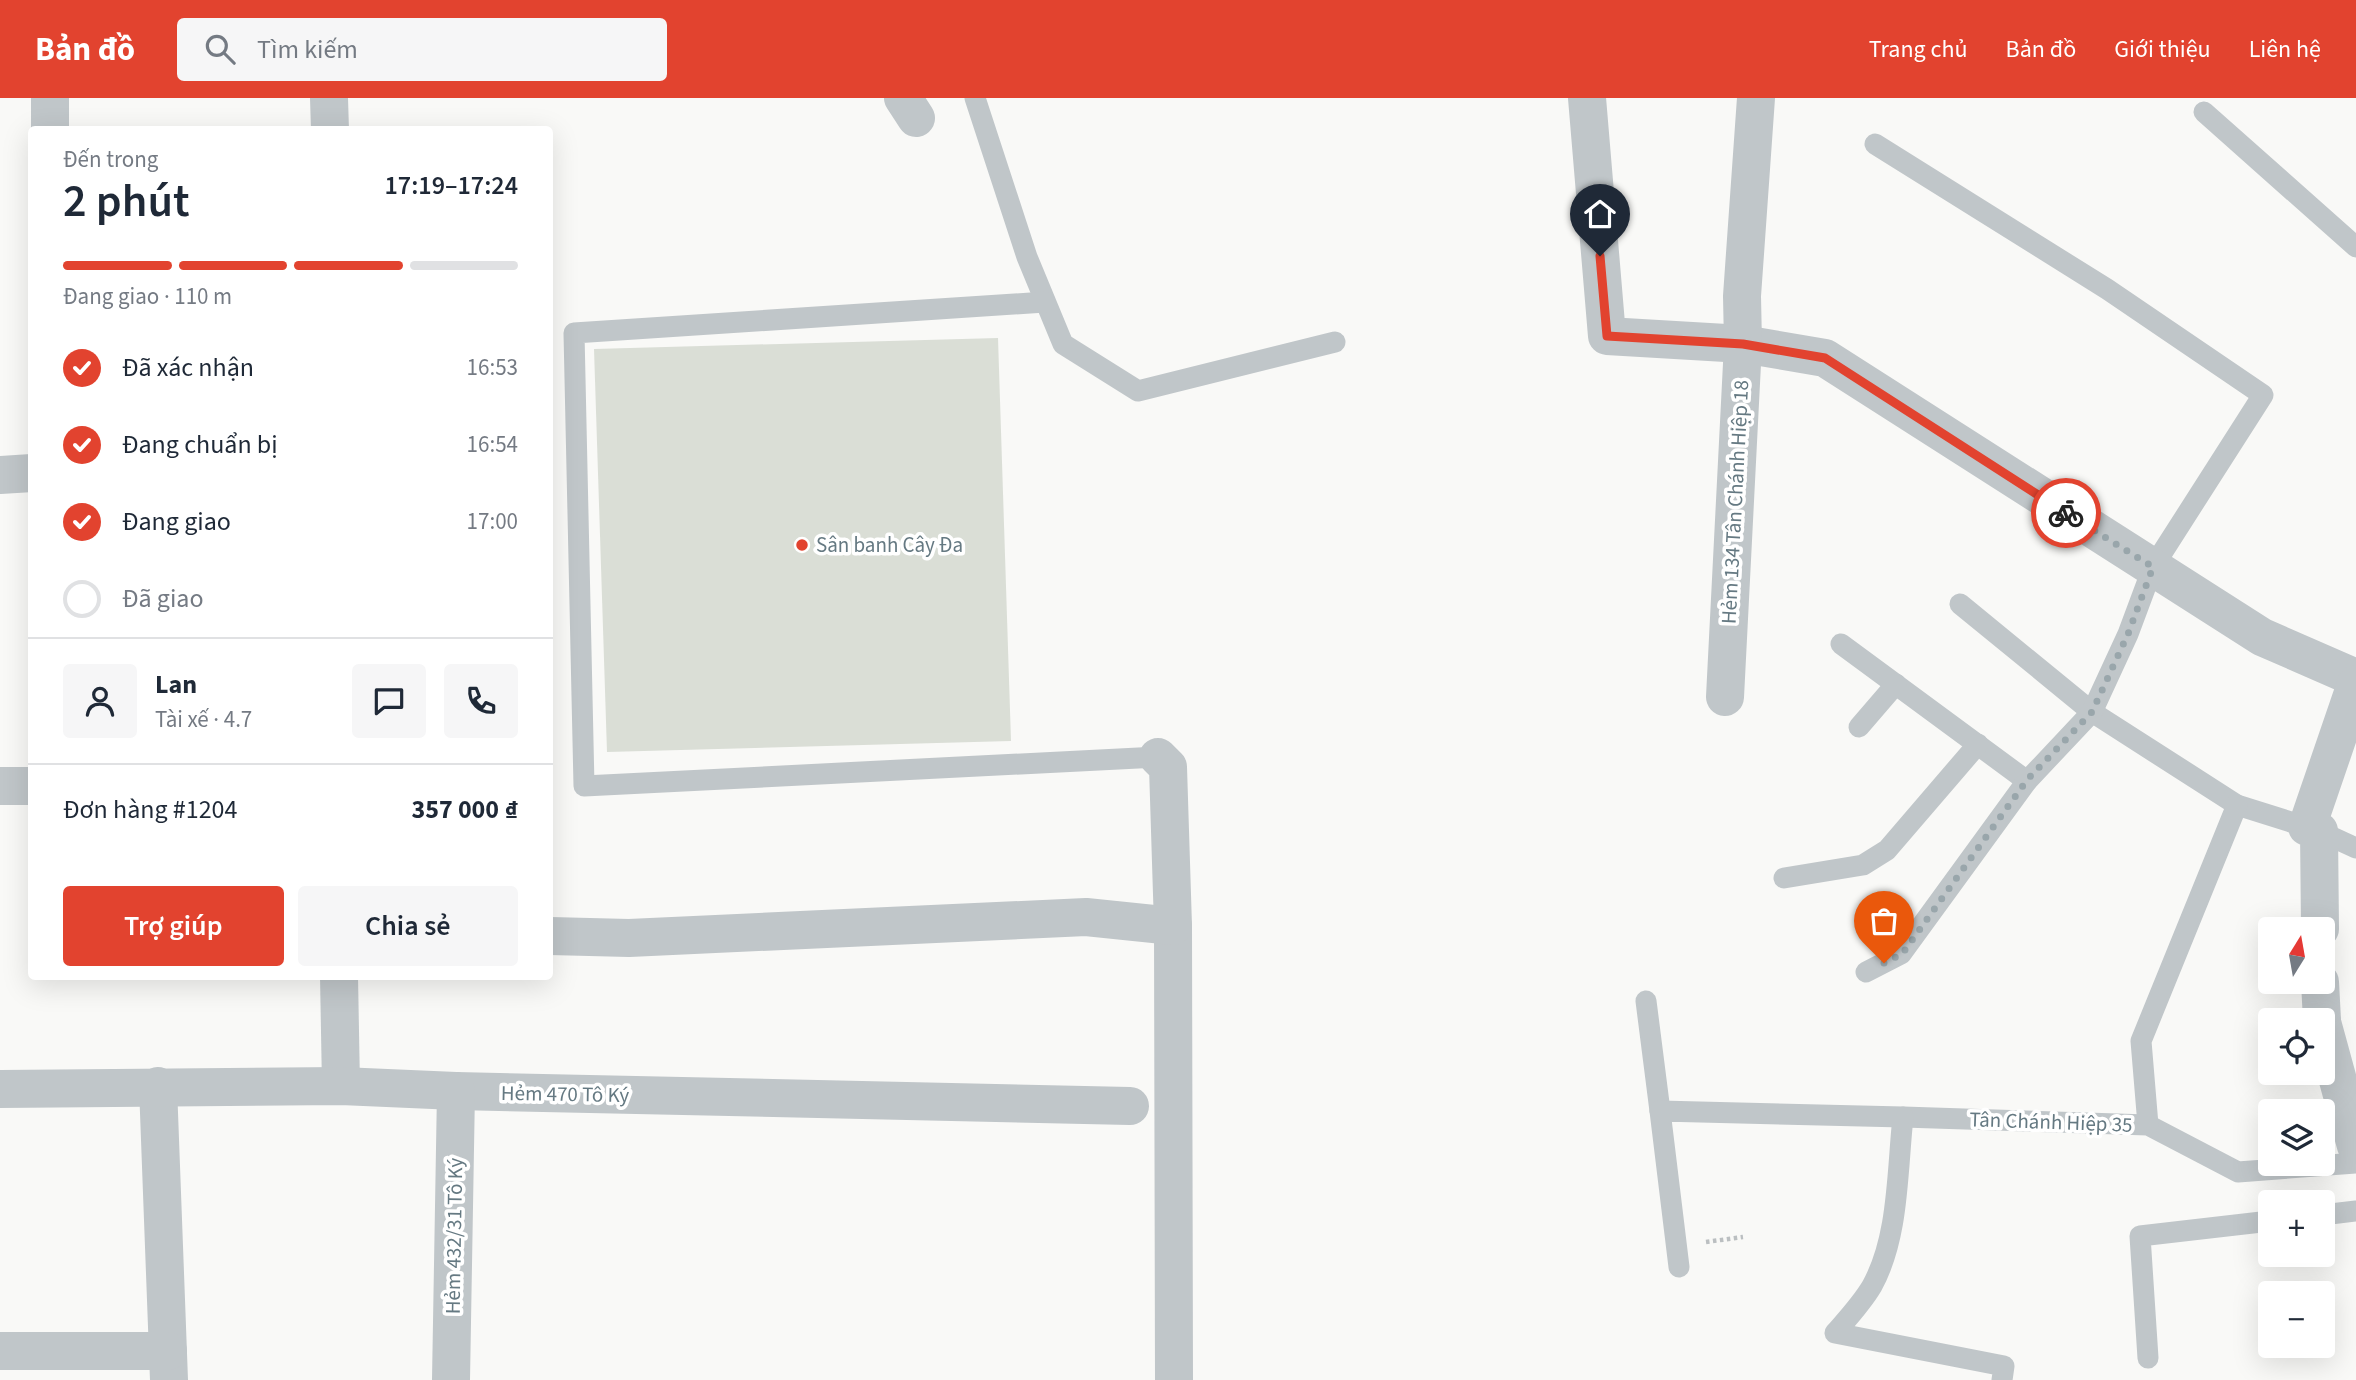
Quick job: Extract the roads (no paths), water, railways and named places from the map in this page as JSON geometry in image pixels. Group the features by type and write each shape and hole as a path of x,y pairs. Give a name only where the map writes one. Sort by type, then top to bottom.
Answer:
{"street":[{"path":"50,98 50,126"},
{"path":"329,98 330,126"},
{"path":"1587,98 1607,336 1743,344 1825,358 2262,638 2356,678"},
{"name":"Hẻm 134 Tân Chánh Hiệp 18","path":"1725,697 1743,344 1742,296 1756,98"},
{"path":"0,475 28,473"},
{"path":"2319,917 2313,829 2356,684"},
{"path":"1158,757 1168,767 1173,926 1174,1380"},
{"path":"0,786 28,786"},
{"path":"553,936 629,938 1086,917 1173,926"},
{"path":"339,980 341,1086"},
{"path":"2335,1069 2356,1146"},
{"path":"0,1351 168,1366 158,1086"},
{"name":"Hẻm 470 Tô Ký","path":"0,1089 341,1086 1130,1106"},
{"name":"Hẻm 432/31 Tô Ký","path":"451,1380 456,1091"}],"lane":[{"path":"975,98 990,152 1063,344 1138,391 1335,342"},
{"path":"2204,112 2356,247"},
{"path":"1866,972 1902,954 2027,780 2092,712 2128,634 2153,567 2263,395 2107,289 1875,144"},
{"path":"1045,302 574,334 584,786 1158,757"},
{"path":"1960,604 2092,712 2237,805 2313,829 2356,848"},
{"path":"1841,644 2027,780"},
{"path":"1859,727 1896,684"},
{"path":"1784,878 1863,865 1887,850 1978,744"},
{"path":"2148,1125 2141,1041 2237,805"},
{"path":"1646,1001 1682,1252"},
{"name":"Tân Chánh Hiệp 35","path":"1660,1111 2148,1125 2238,1172 2356,1163"},
{"path":"1903,1117 1892,1223 1885,1257 1871,1289 1835,1333 2003,1373"},
{"path":"2335,1213 2356,1211"},
{"path":"2148,1358 2140,1236 2258,1222"}],"place":[{"name":"Sân banh Cây Đa","path":"802,545"}]}
